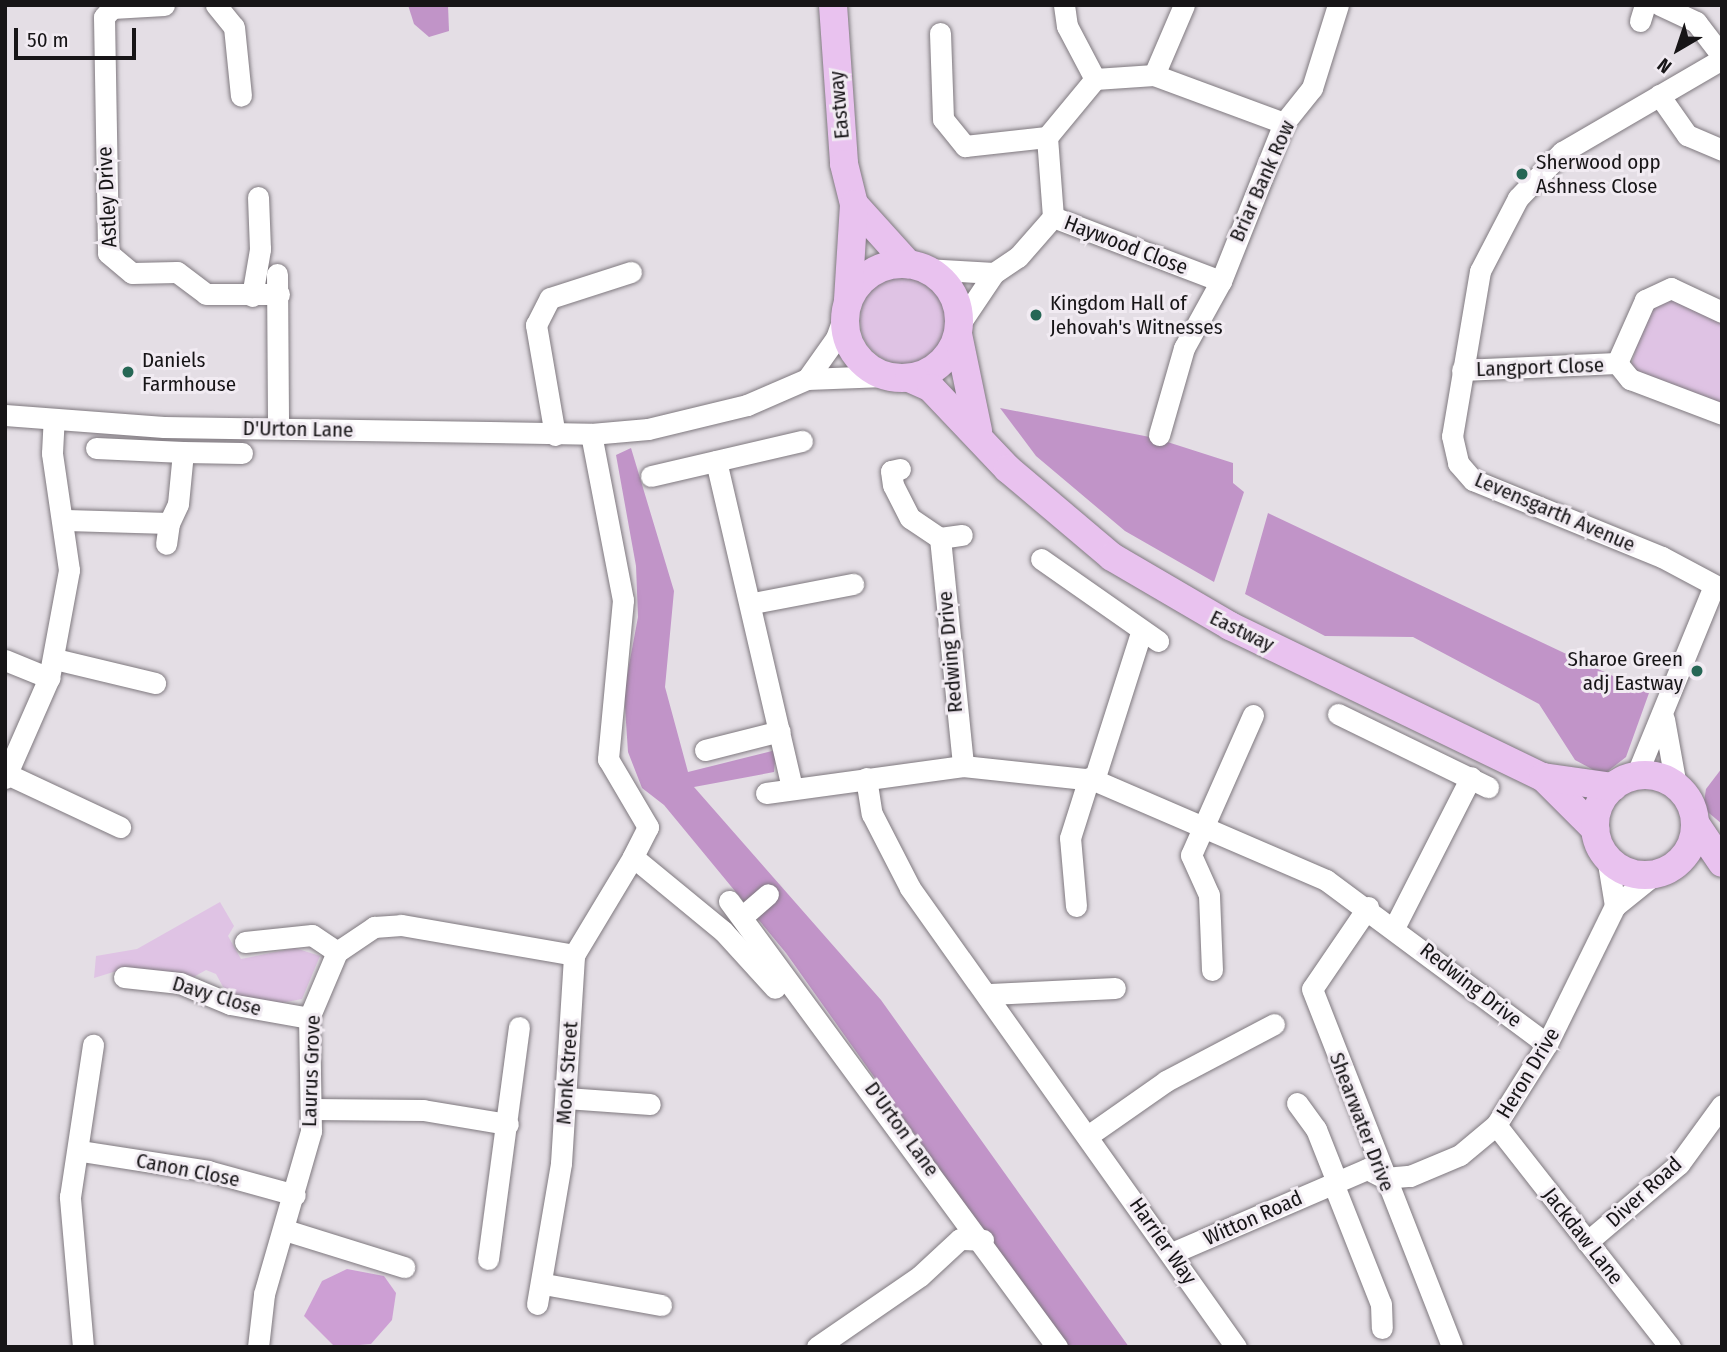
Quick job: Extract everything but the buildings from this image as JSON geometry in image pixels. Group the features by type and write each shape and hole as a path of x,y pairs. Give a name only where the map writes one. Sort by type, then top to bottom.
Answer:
{"main road":[{"name":"Eastway","path":"833,5 844,164 854,204 847,307"},
{"name":"Eastway","path":"854,204 917,267"},
{"path":"917,267 951,292 958,330 935,368 897,377 849,345 847,307 872,272 917,267"},
{"name":"Eastway","path":"958,330 978,431"},
{"name":"Eastway","path":"897,377 931,388 978,431 1008,469 1112,557 1230,626 1543,777 1595,829 1607,857"},
{"name":"Eastway","path":"1543,777 1676,786"},
{"path":"1595,829 1624,781"},
{"path":"1676,786 1695,823 1722,863"},
{"path":"1668,867 1695,823"},
{"path":"1607,857 1625,870 1668,867 1722,877"}],"street":[{"name":"Astley Drive","path":"164,5 112,8 104,17 108,253 132,273 166,267 206,294 252,296 278,284 278,428"},
{"path":"216,5 234,27 241,96"},
{"path":"1064,5 1067,26 1095,79"},
{"path":"1154,75 1184,5"},
{"name":"Briar Bank Row","path":"1159,435 1184,348 1221,281 1284,123 1312,88 1338,5"},
{"path":"1660,5 1696,22 1722,58"},
{"path":"940,33 943,119 965,146 1047,137"},
{"name":"Levensgarth Avenue","path":"1718,588 1662,557 1472,480 1452,446 1479,271 1518,198 1562,152 1722,58"},
{"path":"958,330 994,273 1018,257 1053,217 1047,137 1095,79 1154,75 1284,123"},
{"path":"1659,95 1687,135 1722,150"},
{"path":"252,296 260,249 258,197"},
{"name":"Haywood Close","path":"1053,217 1221,281"},
{"path":"917,267 994,273"},
{"path":"555,435 536,325 550,298 631,272"},
{"name":"Langport Close","path":"1617,363 1645,300 1671,288 1722,312"},
{"path":"807,379 836,338 847,307"},
{"name":"Langport Close","path":"1462,370 1617,363"},
{"name":"Langport Close","path":"1617,363 1630,379 1722,414"},
{"name":"D'Urton Lane","path":"5,415 54,420 278,428 591,434 636,431 747,405 807,379 897,377"},
{"path":"54,420 52,453 66,520 69,570 52,668 6,776 120,827"},
{"name":"Monk Street","path":"537,1304 544,1284 566,1098 575,956 646,838 643,812 617,784 608,759 623,600 591,434"},
{"path":"651,476 802,441"},
{"path":"96,448 242,453"},
{"path":"66,520 168,534 178,504 183,452"},
{"path":"716,461 753,603 792,787"},
{"path":"900,469 891,471 900,503 910,518 940,538 962,535"},
{"name":"Redwing Drive","path":"940,538 963,766"},
{"path":"1041,559 1150,635 1070,838 1076,906"},
{"path":"753,603 853,584"},
{"path":"1624,781 1664,717 1718,588"},
{"path":"5,660 155,683"},
{"path":"1338,714 1479,782 1395,926"},
{"path":"1217,957 1209,895 1191,855 1253,715"},
{"path":"1664,717 1676,786"},
{"path":"705,750 780,732"},
{"name":"Redwing Drive","path":"766,793 792,787 963,766 1092,779 1285,858 1395,926 1547,1044"},
{"name":"Harrier Way","path":"866,778 872,814 910,888 990,995 1236,1347"},
{"path":"633,857 723,931 775,988"},
{"path":"1607,857 1615,906"},
{"name":"Heron Drive","path":"1385,1178 1410,1176 1460,1155 1496,1125 1547,1044 1615,906 1630,888 1668,867"},
{"name":"D'Urton Lane","path":"768,894 736,908 982,1240 1056,1347"},
{"name":"Shearwater Drive","path":"1368,907 1312,989 1452,1347"},
{"path":"245,942 312,935 337,952 374,927 401,925 575,956"},
{"name":"Laurus Grove","path":"258,1347 264,1294 295,1195 311,1110 309,1018 337,952"},
{"name":"Davy Close","path":"124,977 180,982 230,1004 309,1018"},
{"path":"990,995 1115,988"},
{"path":"1089,1135 1167,1081 1274,1024"},
{"path":"488,1259 509,1124 519,1027"},
{"path":"83,1347 69,1237 93,1045"},
{"path":"566,1098 650,1104"},
{"path":"1297,1103 1316,1129 1381,1304 1382,1328"},
{"name":"Diver Road","path":"1587,1242 1679,1164 1714,1129 1722,1105"},
{"path":"311,1110 423,1110 509,1124"},
{"name":"Jackdaw Lane","path":"1496,1125 1670,1347"},
{"name":"Canon Close","path":"80,1152 208,1171 295,1195"},
{"name":"Witton Road","path":"1172,1253 1367,1169 1385,1178"},
{"path":"285,1230 404,1267"},
{"path":"817,1347 920,1276 960,1239 982,1240"},
{"path":"544,1284 661,1305"}],"shaded area":[{"path":"408,5 448,5 449,31 429,37 414,24"},
{"path":"895,276 913,276 929,283 941,295 948,311 948,329 941,345 929,357 913,364 895,364 879,357 867,345 860,329 860,311 867,295 879,283"},
{"path":"1677,297 1722,318 1722,406 1649,382 1631,367 1645,314 1662,299"},
{"path":"1000,408 1155,438 1233,463 1233,483 1244,492 1214,582 1125,531 1036,456"},
{"path":"631,448 674,591 665,687 688,772 776,750 774,772 694,787 881,1000 1129,1347 1066,1347 786,953 664,805 642,788 628,752 624,692 638,617 636,566 616,455"},
{"path":"1268,513 1649,693 1626,757 1603,775 1575,760 1539,704 1413,637 1325,636 1245,594"},
{"path":"1722,768 1722,824 1703,808 1706,789"},
{"path":"220,902 234,926 228,936 241,959 295,948 320,956 302,999 276,1004 228,996 216,974 206,970 190,979 123,969 94,978 96,956 137,949"},
{"path":"347,1269 384,1276 396,1293 392,1320 371,1344 335,1347 304,1316 322,1281"}],"place":[{"name":"Sherwood opp Ashness Close","path":"1522,174"},
{"name":"Kingdom Hall of Jehovah's Witnesses","path":"1036,315"},
{"name":"Daniels Farmhouse","path":"128,372"},
{"name":"Sharoe Green adj Eastway","path":"1697,671"}]}
